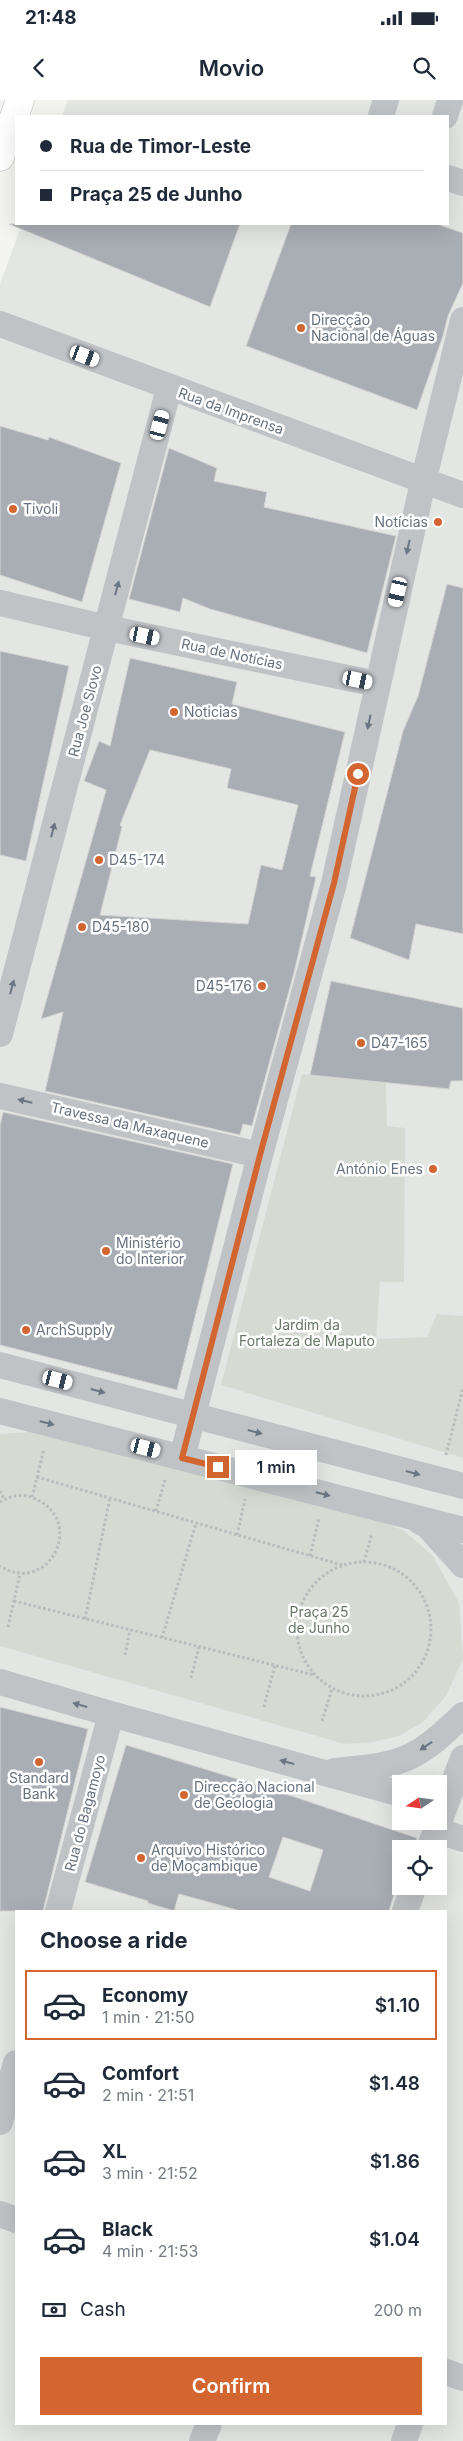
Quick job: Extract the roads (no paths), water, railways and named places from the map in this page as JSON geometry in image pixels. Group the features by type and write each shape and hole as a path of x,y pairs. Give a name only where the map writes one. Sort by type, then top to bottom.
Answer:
{"main road":[{"path":"0,157 20,100"}],"street":[{"path":"381,115 386,100"},
{"path":"449,178 463,183"},
{"path":"182,1458 260,1155 334,883 423,482 463,320"},
{"name":"Rua da Imprensa","path":"0,324 423,482 463,495"},
{"name":"Rua Joe Slovo","path":"0,1034 170,388"},
{"name":"Rua de Notícias","path":"0,603 107,628 377,684"},
{"name":"Travessa da Maxaquene","path":"0,1096 260,1155"},
{"path":"0,1365 451,1483"},
{"path":"0,1412 463,1530"},
{"path":"398,1512 427,1525 463,1565"},
{"path":"0,1682 392,1792"},
{"name":"Rua do Bagamoyo","path":"65,1909 111,1714"},
{"path":"325,1773 378,1765 411,1757 442,1736 463,1715"},
{"path":"448,1792 463,1758"},
{"path":"432,1840 463,1839"},
{"path":"405,1910 411,1895"},
{"path":"0,2122 15,2067"},
{"path":"0,2214 15,2220"},
{"path":"447,2372 463,2378"},
{"path":"202,2441 209,2425"},
{"path":"404,2441 410,2425"}],"place":[{"name":"Direcção Nacional de Águas","path":"301,328"},
{"name":"Tivoli","path":"13,509"},
{"name":"Notícias","path":"438,522"},
{"name":"Noticias","path":"174,712"},
{"name":"D45-174","path":"99,860"},
{"name":"D45-180","path":"82,927"},
{"name":"D45-176","path":"262,986"},
{"name":"D47-165","path":"361,1043"},
{"name":"António Enes","path":"433,1169"},
{"name":"Ministério do Interior","path":"106,1251"},
{"name":"ArchSupply","path":"26,1330"},
{"name":"Standard Bank","path":"39,1762"},
{"name":"Direcção Nacional de Geologia","path":"184,1795"},
{"name":"Arquivo Histórico de Moçambique","path":"141,1858"}],"park label":[{"name":"Jardim da Fortaleza de Maputo","path":"307,1334"},
{"name":"Praça 25 de Junho","path":"319,1620"}]}
